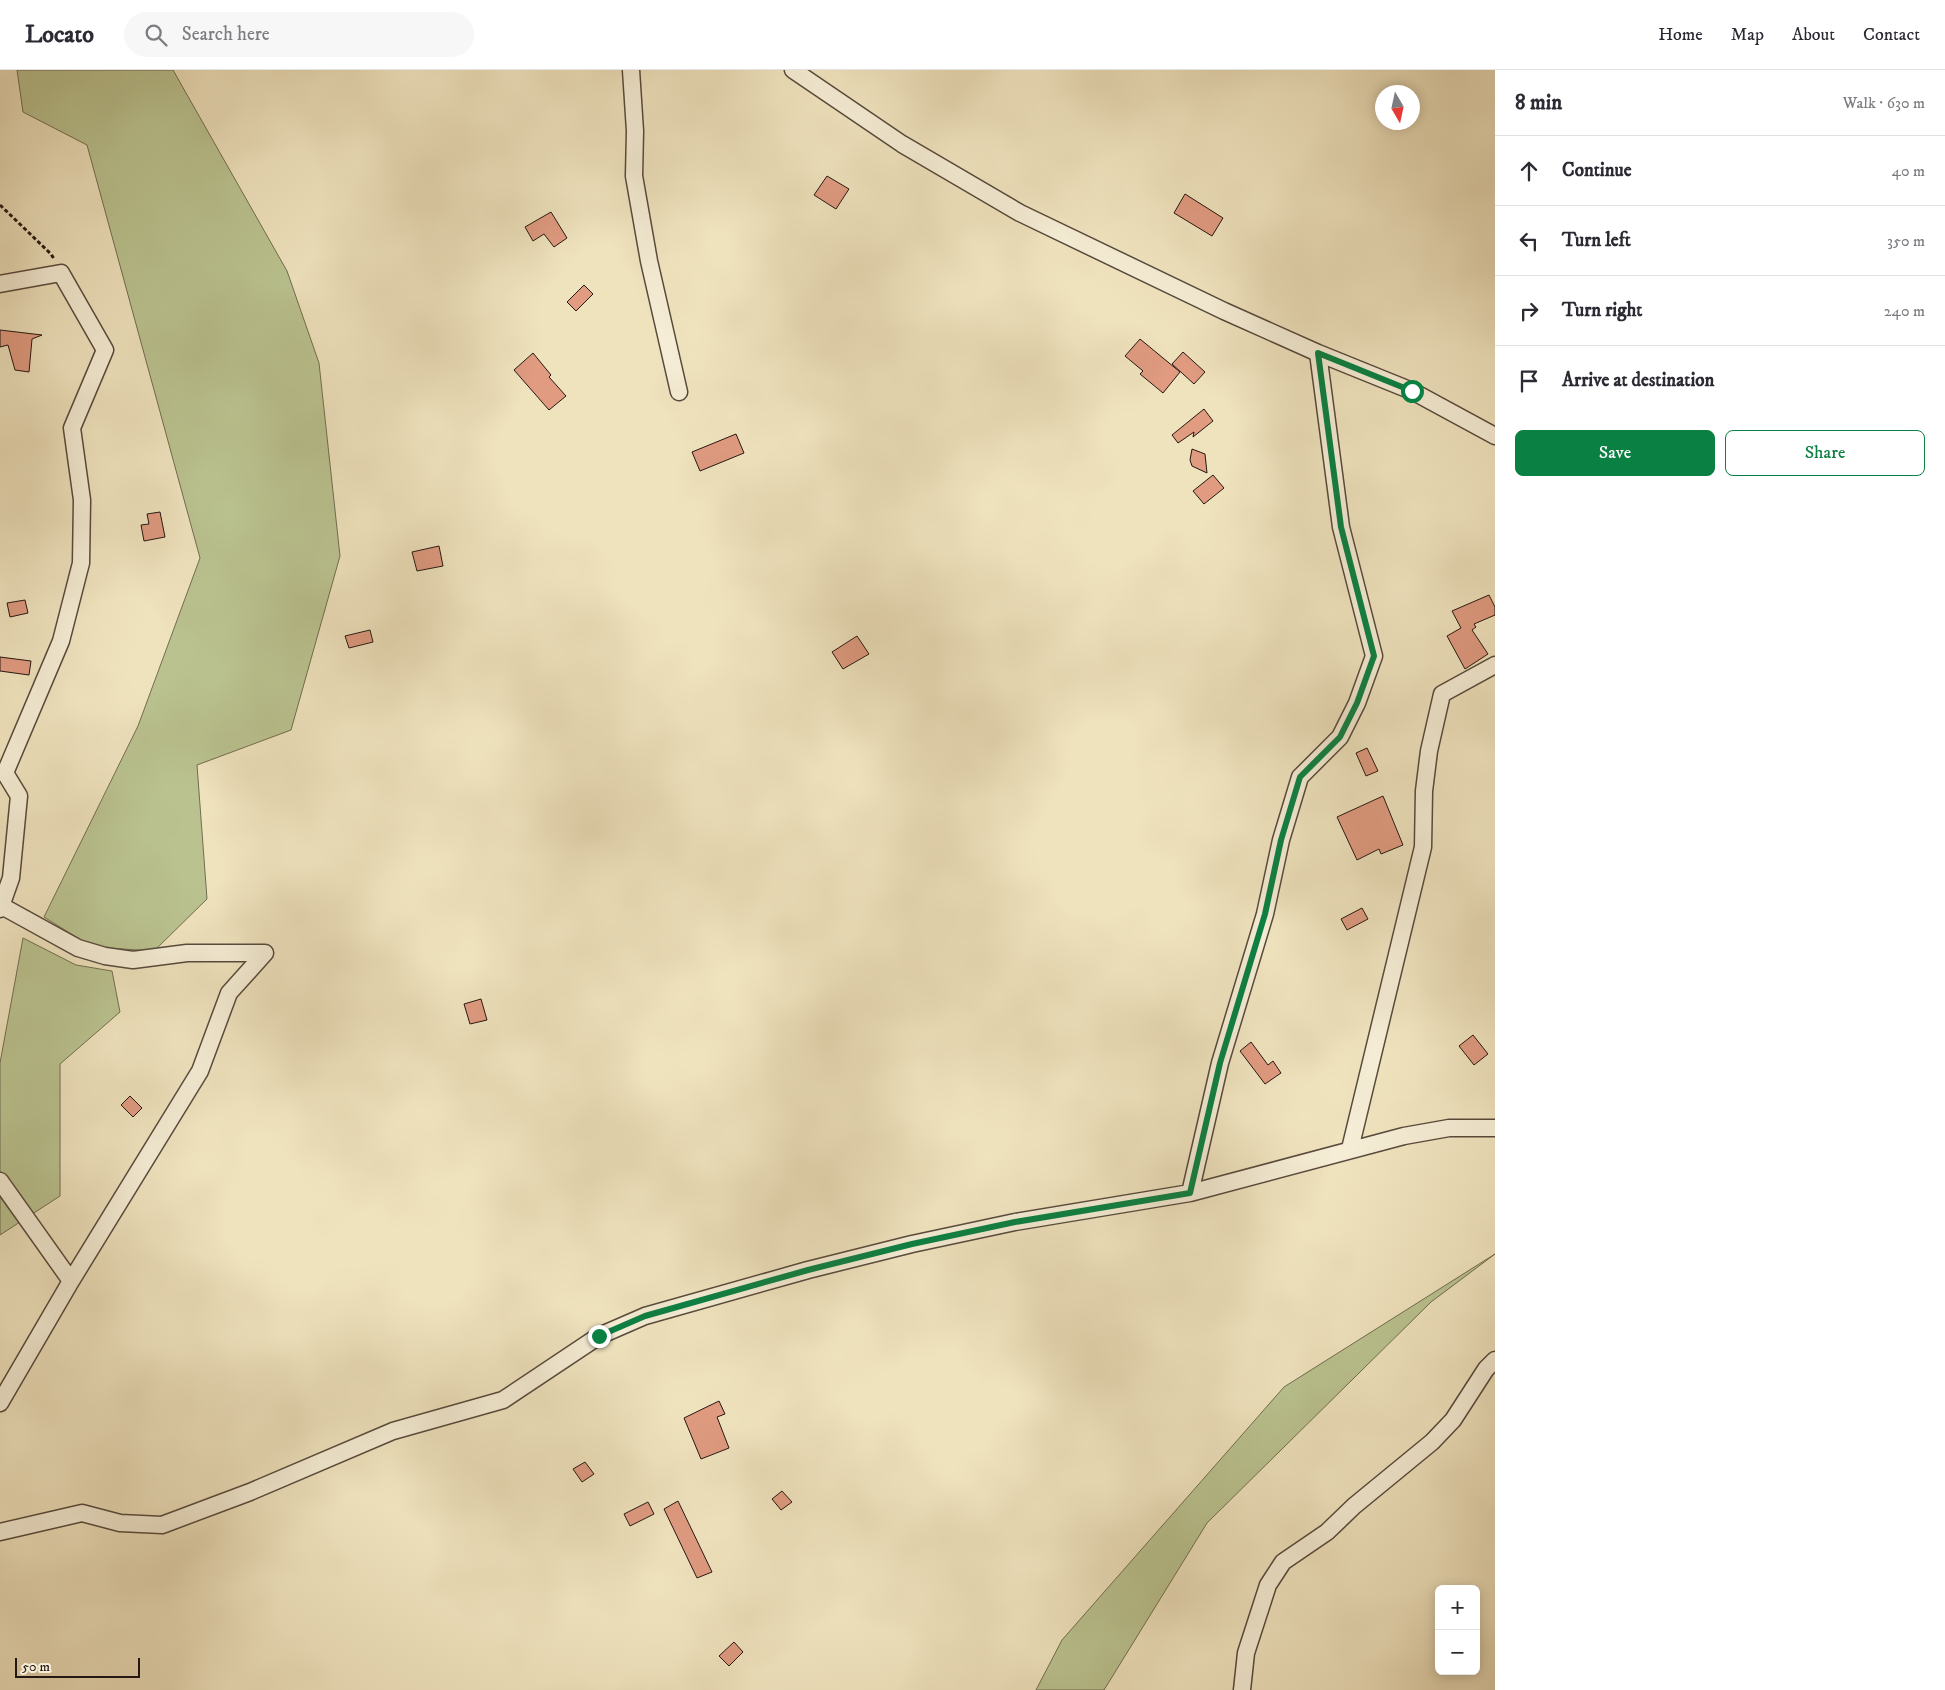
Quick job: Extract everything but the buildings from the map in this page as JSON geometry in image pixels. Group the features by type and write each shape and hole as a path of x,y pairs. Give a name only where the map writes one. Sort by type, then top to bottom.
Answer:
{"street":[{"path":"630,70 635,131 634,176 649,260 680,392"},
{"path":"794,70 902,144 1020,213 1224,311 1318,353 1412,391 1495,436"},
{"path":"0,284 61,273 105,350 72,428 82,500 81,563 61,641 5,773 19,796 12,878 1,907 78,948 105,956 133,960 187,953 265,953 229,994 200,1072 71,1282 0,1403"},
{"path":"1190,1193 1220,1063 1265,914 1281,840 1300,777 1340,737 1357,703 1374,656 1341,527 1318,353"},
{"path":"1350,1149 1423,847 1424,791 1429,751 1442,694 1495,665"},
{"path":"0,1532 82,1513 120,1523 162,1525 250,1492 393,1432 503,1400 599,1336 645,1316 808,1270 912,1244 1015,1222 1190,1193 1350,1149 1449,1128 1495,1128"},
{"path":"0,1181 71,1282"},
{"path":"1242,1690 1246,1653 1268,1585 1283,1562 1327,1532 1354,1506 1432,1442 1453,1420 1486,1370 1495,1360"}],"path":[{"path":"0,205 51,254"}],"green space":[{"path":"17,70 173,70 287,271 319,363 340,556 291,730 197,765 207,899 154,951 92,947 44,917 138,726 200,558 87,145 23,112"},
{"path":"23,938 76,965 112,971 120,1012 60,1064 60,1196 0,1235 0,1063"},
{"path":"1495,1254 1431,1302 1207,1523 1104,1690 1036,1690 1062,1640 1284,1387"}],"route":[{"path":"599,1336 645,1316 808,1270 912,1244 1015,1222 1190,1193 1220,1063 1265,914 1281,840 1300,777 1340,737 1357,703 1374,656 1341,527 1318,353 1412,391"}]}
